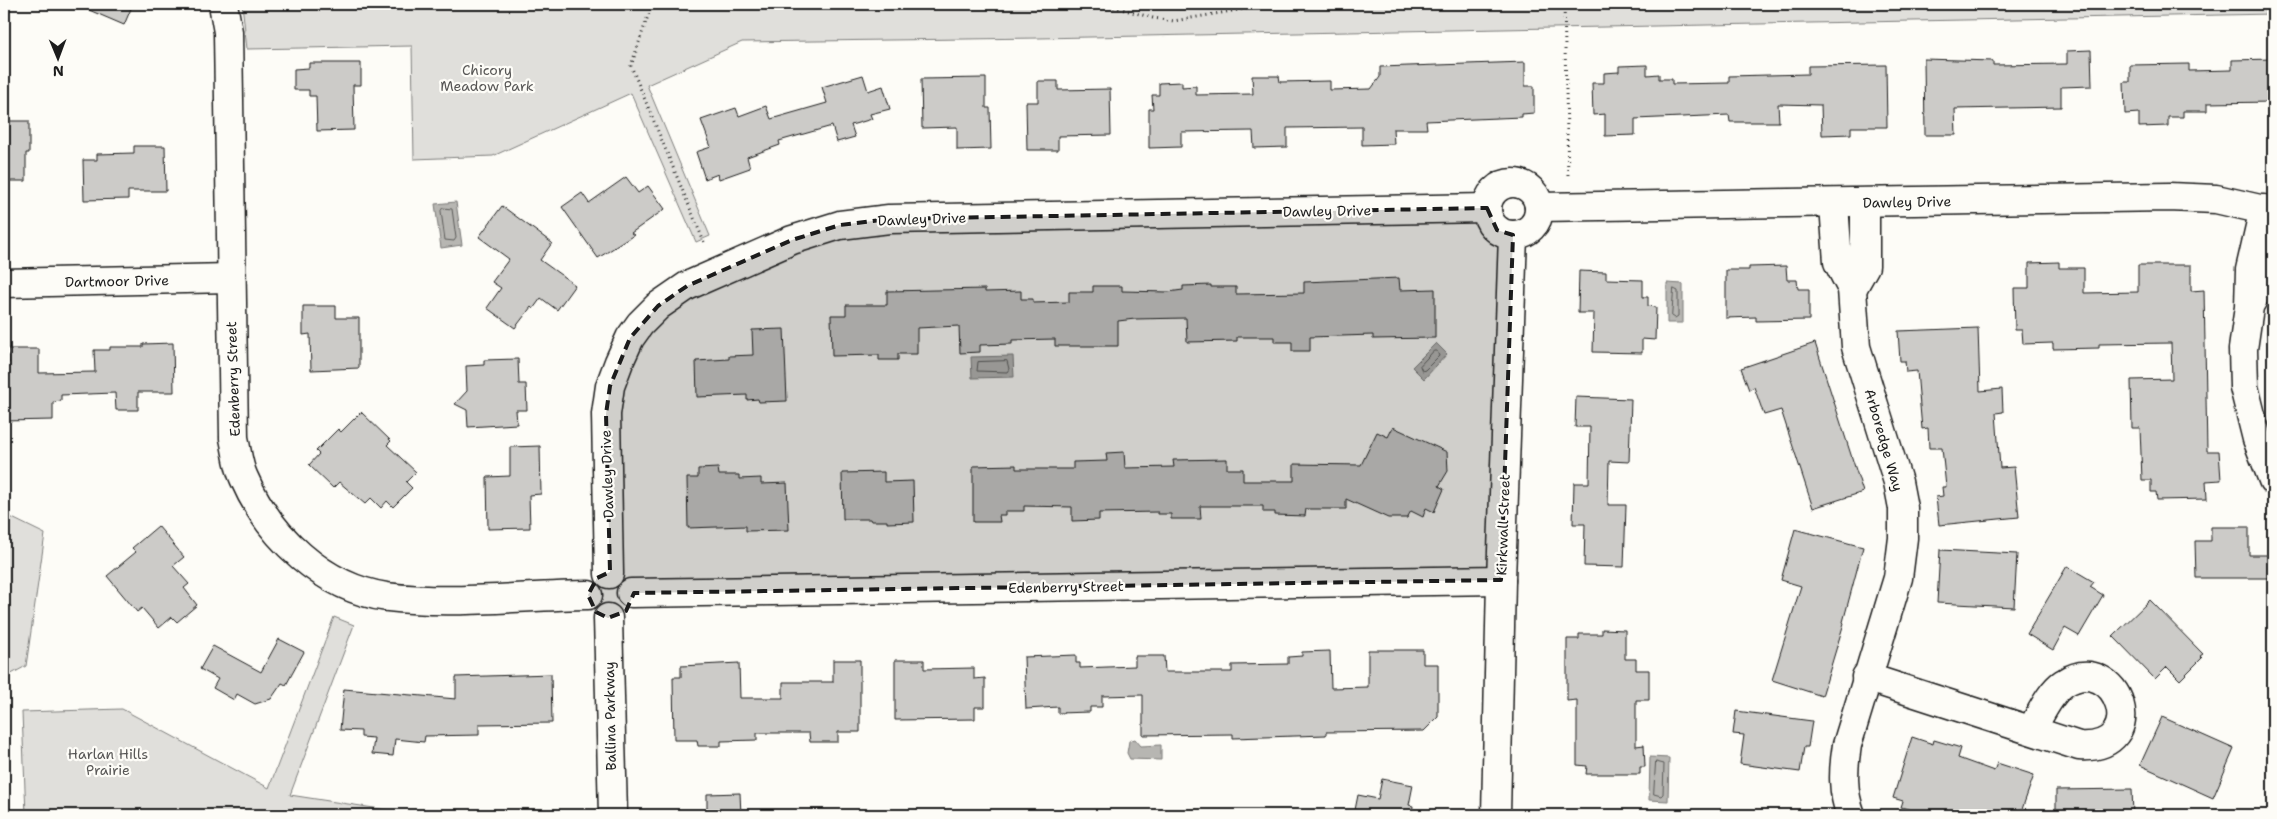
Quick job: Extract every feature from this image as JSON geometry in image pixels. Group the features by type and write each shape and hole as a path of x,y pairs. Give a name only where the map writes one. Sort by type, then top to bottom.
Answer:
{"street":[{"name":"Edenberry Street","path":"223,4 228,32 230,278 234,438 243,476 260,510 282,538 310,564 343,583 385,597 424,600 588,595"},
{"path":"1508,184 1517,184 1532,191 1539,207 1539,214 1532,227 1527,231 1513,235 1498,230 1488,216 1487,208 1494,192 1508,184"},
{"name":"Dawley Drive","path":"1539,207 1834,204 2169,197 2216,199 2269,210"},
{"path":"1852,289 1865,266 1865,203"},
{"name":"Arboredge Way","path":"1834,204 1838,262 1852,289 1856,347 1898,482 1903,508 1904,538 1898,578 1866,677 1847,745 1843,772 1845,801 1851,815"},
{"name":"Dawley Drive","path":"609,574 606,414 610,386 630,338 658,306 687,286 792,240 840,225 889,219 1487,208"},
{"path":"2269,210 2250,270 2249,307 2244,349 2244,388 2256,439 2273,480"},
{"name":"Kirkwall Street","path":"1496,815 1501,580 1513,235"},
{"path":"2249,307 2273,261"},
{"name":"Dartmoor Drive","path":"4,283 230,278"},
{"path":"609,574 622,578 630,587 632,593 632,600 626,611 620,615 608,618 596,612 589,601 588,595 590,588 597,578 609,574"},
{"name":"Edenberry Street","path":"632,593 1501,580"},
{"name":"Ballina Parkway","path":"608,618 613,815"},
{"path":"1866,677 2031,730"}],"path":[{"path":"652,4 631,66 704,242"},
{"path":"1104,4 1152,18 1174,21 1273,4"},
{"path":"1564,4 1568,176"}],"highlighted area":[{"path":"1487,208 1497,230 1513,235 1501,580 634,593 626,611 608,618 596,612 588,595 597,578 610,572 606,414 610,386 630,338 658,306 687,286 792,240 840,225 889,219"}],"green space":[{"name":"Chicory Meadow Park","path":"242,4 2273,4 2273,14 742,42 647,85 710,236 696,242 631,93 493,156 414,159 412,46 247,49"},
{"path":"4,514 45,534 26,666 4,678"},
{"name":"Harlan Hills Prairie","path":"334,617 354,625 290,795 419,815 26,815 22,712 122,709 269,788"}],"water":[{"path":"456,202 462,245 441,248 435,204"},
{"path":"1667,283 1683,284 1683,323 1667,323"},
{"path":"1436,343 1447,354 1424,379 1412,367"},
{"path":"1013,356 1014,377 972,378 971,357"},
{"path":"1135,739 1141,746 1161,745 1161,760 1130,759 1127,753 1129,741"},
{"path":"1650,757 1669,758 1668,801 1649,800"}],"building":[{"path":"75,4 133,4 124,25"},
{"path":"2091,50 2092,86 2061,87 2061,107 1955,109 1956,135 1925,135 1924,59 1993,61 1993,65 2067,64 2067,51"},
{"path":"2273,59 2273,102 2207,103 2207,111 2183,111 2183,117 2168,117 2168,126 2139,127 2139,113 2125,114 2124,82 2130,82 2130,65 2189,64 2189,71 2232,70 2232,60"},
{"path":"1525,62 1525,86 1534,86 1534,113 1522,114 1522,117 1426,121 1427,129 1393,129 1394,144 1362,145 1362,127 1287,128 1287,147 1254,148 1253,131 1181,132 1181,147 1149,148 1149,109 1153,109 1152,95 1159,95 1159,83 1182,82 1182,87 1196,86 1196,95 1253,94 1252,76 1279,76 1280,82 1330,81 1330,90 1371,89 1380,77 1380,67"},
{"path":"309,63 361,63 361,85 353,85 354,130 317,131 316,96 309,96 309,90 294,90 294,69 309,68"},
{"path":"1647,65 1647,75 1659,74 1659,79 1672,79 1672,84 1729,83 1729,76 1808,74 1808,66 1886,65 1887,127 1851,127 1851,134 1822,135 1821,105 1778,104 1779,122 1730,122 1729,115 1635,119 1635,135 1605,136 1605,114 1593,115 1592,83 1604,83 1604,73 1619,72 1619,66"},
{"path":"863,75 868,91 883,86 890,109 870,114 872,119 851,125 855,137 837,142 832,126 779,141 780,145 747,157 750,168 719,179 718,174 705,179 696,152 711,147 701,120 736,108 739,116 766,106 771,119 827,103 822,87"},
{"path":"986,78 986,108 990,108 991,149 957,150 957,127 922,128 921,79"},
{"path":"1038,81 1058,81 1058,90 1110,89 1111,135 1058,136 1058,150 1027,150 1026,102 1038,102"},
{"path":"4,121 29,121 29,153 26,153 26,181 4,181"},
{"path":"134,146 165,146 166,191 128,191 128,199 84,200 83,160 97,160 97,154 134,153"},
{"path":"626,177 638,193 648,186 665,209 631,233 634,235 598,258 562,207 582,193 589,203"},
{"path":"502,206 552,243 540,260 575,285 557,310 541,298 533,309 531,307 515,328 487,308 501,288 492,282 509,259 479,237"},
{"path":"2059,262 2059,268 2084,268 2084,293 2138,292 2138,265 2191,265 2191,291 2204,290 2207,451 2219,451 2221,480 2206,481 2207,499 2157,500 2156,492 2151,492 2151,480 2142,480 2140,428 2132,428 2131,380 2172,379 2171,343 2099,344 2099,348 2053,349 2053,343 2023,344 2022,330 2015,330 2014,288 2029,288 2029,263"},
{"path":"1786,266 1787,280 1797,280 1798,289 1809,289 1809,320 1756,321 1756,317 1726,318 1726,270 1749,270 1749,267"},
{"path":"1579,271 1606,272 1606,279 1643,280 1643,297 1648,297 1648,306 1656,307 1655,340 1642,339 1642,353 1593,352 1594,313 1578,313"},
{"path":"1399,278 1400,290 1435,289 1435,338 1373,339 1373,335 1310,337 1310,351 1292,351 1292,342 1274,342 1274,337 1237,337 1237,341 1187,342 1186,318 1135,319 1118,321 1118,346 1055,346 1055,339 1012,340 1012,344 980,345 980,352 960,353 959,326 917,328 917,354 898,354 898,360 879,360 879,355 832,356 831,315 846,315 846,305 887,305 887,291 985,289 985,292 1021,291 1021,299 1033,299 1033,303 1069,302 1069,292 1093,292 1093,286 1122,286 1122,291 1168,292 1183,290 1183,286 1211,285 1211,287 1236,287 1236,294 1304,293 1304,282"},
{"path":"303,306 336,306 336,318 359,318 359,368 311,370 310,334 303,335"},
{"path":"1978,328 1980,391 2002,389 2003,412 1996,413 2000,468 2014,467 2019,517 1939,525 1936,497 1943,496 1942,487 1946,487 1942,448 1929,448 1928,428 1922,429 1917,371 1906,372 1905,361 1900,361 1898,331"},
{"path":"784,329 787,401 759,402 758,399 747,400 747,395 697,397 696,361 729,359 729,356 753,355 752,330"},
{"path":"173,343 174,392 138,392 138,410 116,410 115,393 61,395 61,401 53,402 53,420 4,421 4,363 9,363 8,349 39,349 39,373 95,372 94,350 110,350 110,347 143,347 143,344"},
{"path":"1815,343 1863,492 1813,508 1781,410 1764,415 1754,387 1749,390 1741,368"},
{"path":"518,359 519,384 526,384 527,410 516,410 517,424 468,427 467,410 455,404 467,391 466,366 484,365 484,360"},
{"path":"1576,397 1631,399 1629,462 1609,461 1608,505 1626,505 1624,567 1584,566 1585,524 1573,524 1574,483 1589,483 1590,427 1575,427"},
{"path":"361,412 391,441 387,445 416,472 406,482 412,488 393,507 387,501 381,508 371,498 365,504 339,482 333,488 309,465 319,454 316,451 338,429 341,432"},
{"path":"1393,427 1447,452 1448,471 1439,486 1444,489 1434,512 1426,508 1423,517 1411,511 1407,518 1388,518 1346,499 1346,509 1306,509 1305,516 1275,515 1275,512 1263,512 1263,506 1200,506 1201,519 1171,519 1171,514 1158,514 1158,512 1099,513 1099,520 1072,521 1072,507 1024,506 1024,511 1005,511 1005,515 999,515 1000,522 973,522 973,466 1016,465 1016,469 1073,469 1073,462 1107,461 1106,453 1124,452 1125,468 1174,467 1173,460 1227,459 1227,469 1243,469 1243,481 1294,481 1294,464 1361,465 1377,432 1388,437"},
{"path":"540,446 541,494 529,495 530,528 488,529 487,477 510,476 510,447"},
{"path":"718,468 719,475 739,475 739,479 761,478 761,484 787,483 789,530 746,531 746,526 688,528 687,478 698,478 698,469"},
{"path":"884,472 884,482 913,481 914,522 887,523 887,521 871,521 870,519 843,519 842,473"},
{"path":"158,526 184,557 173,566 189,584 184,588 197,605 177,622 172,617 159,628 142,608 137,612 107,576 136,552 132,548"},
{"path":"2211,527 2249,527 2249,555 2273,555 2273,578 2196,578 2195,541 2211,541"},
{"path":"1795,529 1863,547 1844,623 1822,696 1772,680 1801,586 1781,580"},
{"path":"1940,550 2017,554 2014,607 1937,603"},
{"path":"2067,566 2094,582 2090,587 2103,595 2079,636 2065,628 2053,650 2027,634"},
{"path":"2150,600 2203,654 2200,656 2202,658 2180,680 2167,667 2155,679 2113,636"},
{"path":"1602,629 1625,630 1625,659 1636,659 1636,670 1649,670 1649,700 1636,700 1636,746 1644,745 1645,767 1640,767 1640,774 1586,774 1587,766 1577,765 1577,700 1567,701 1567,639 1579,639 1579,634 1602,634"},
{"path":"279,639 304,652 286,685 282,683 271,699 255,704 237,694 234,700 213,688 218,679 200,669 213,646 261,672"},
{"path":"1368,650 1423,650 1423,664 1438,664 1438,717 1424,731 1326,732 1326,735 1233,738 1233,734 1143,735 1143,695 1102,696 1102,707 1090,707 1090,712 1058,713 1058,707 1026,709 1024,657 1076,655 1076,663 1080,663 1080,668 1135,666 1135,656 1164,656 1165,672 1232,672 1232,665 1288,664 1288,657 1302,656 1302,652 1330,651 1331,688 1368,687"},
{"path":"833,660 860,660 860,732 838,732 838,742 810,742 809,733 757,733 757,740 721,741 721,746 698,746 697,740 674,740 673,677 681,677 681,666 739,663 740,698 783,698 783,682 833,682"},
{"path":"895,660 924,660 924,669 974,668 974,679 985,678 985,707 975,707 975,719 895,720"},
{"path":"551,674 552,723 479,724 479,735 425,736 424,742 395,739 393,756 372,754 374,738 361,737 361,731 340,730 344,689 456,699 456,677"},
{"path":"1736,711 1812,721 1808,747 1804,747 1800,772 1740,764 1744,735 1733,734"},
{"path":"2162,717 2234,749 2213,798 2140,765"},
{"path":"1912,737 1933,744 1934,740 1961,748 1958,758 1994,771 1997,763 2034,775 2020,815 1929,815 1901,807 1903,801 1893,798"},
{"path":"1382,779 1413,785 1409,805 1413,806 1412,815 1354,815 1358,795 1378,799"},
{"path":"2132,789 2133,815 2056,815 2056,790"},
{"path":"740,793 741,815 707,815 707,794"}]}
